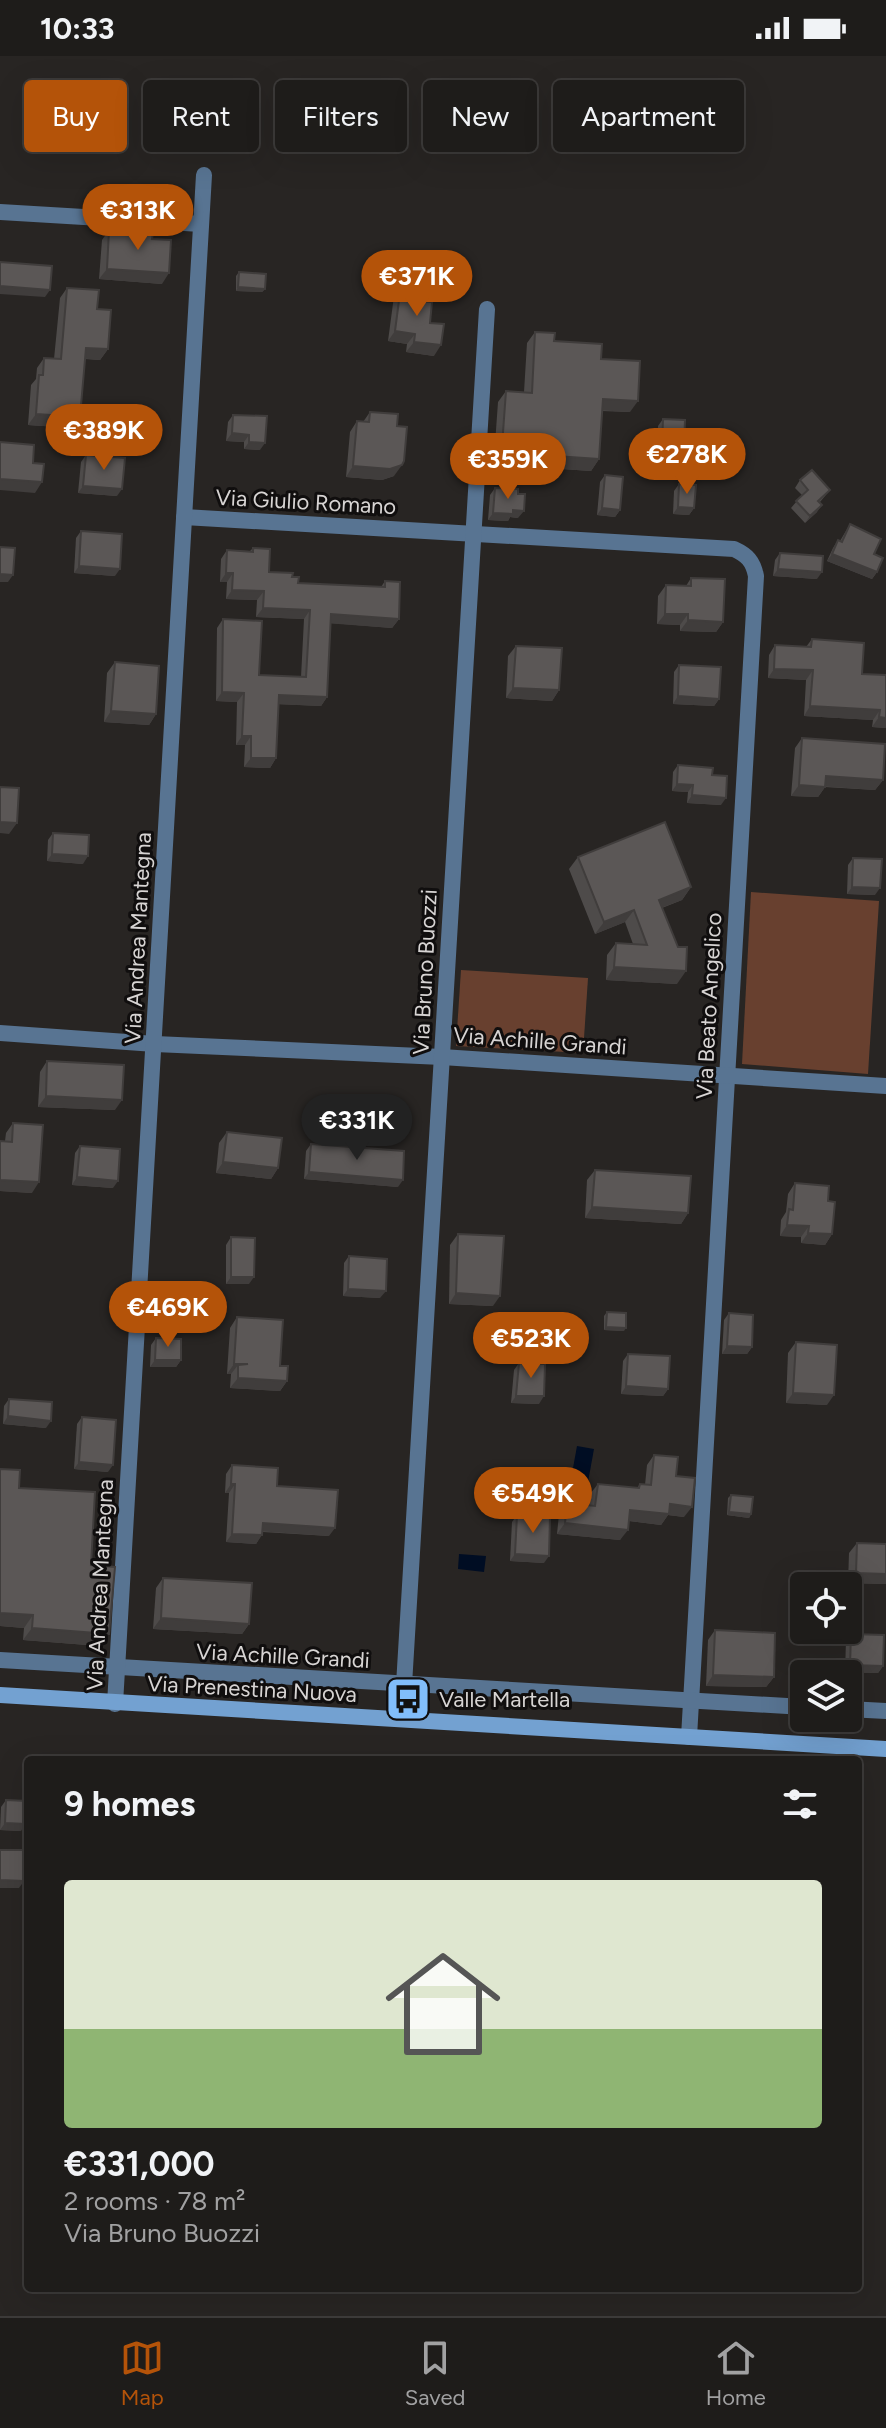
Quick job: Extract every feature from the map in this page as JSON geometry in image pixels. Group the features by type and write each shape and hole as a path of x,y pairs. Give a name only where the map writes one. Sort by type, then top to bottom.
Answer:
{"main road":[{"name":"Via Prenestina Nuova","path":"0,1695 886,1749"}],"street":[{"name":"Via Andrea Mantegna","path":"115,1704 204,175"},
{"path":"0,212 201,224"},
{"name":"Via Bruno Buozzi","path":"404,1685 487,309"},
{"name":"Via Giulio Romano","path":"184,517 473,533"},
{"name":"Via Beato Angelico","path":"473,533 734,549 747,555 754,565 756,576 689,1737"},
{"name":"Via Achille Grandi","path":"0,1033 155,1044 442,1057 886,1086"},
{"name":"Via Achille Grandi","path":"0,1660 790,1706"},
{"path":"862,1710 886,1711"}],"shaded area":[{"path":"751,892 879,901 868,1074 742,1064"},
{"path":"461,970 588,978 583,1053 456,1046"}],"water":[{"path":"577,1446 594,1449 588,1482 571,1479"},
{"path":"459,1554 486,1556 484,1572 458,1569"}],"building":[{"path":"109,230 153,233 152,239 171,240 169,273 107,269"},
{"path":"0,262 52,266 50,290 0,286"},
{"path":"239,272 266,274 265,289 238,287"},
{"path":"401,285 420,288 419,301 432,302 430,323 444,324 441,345 414,342 415,334 395,331"},
{"path":"67,288 99,290 97,309 111,310 108,349 86,348 80,417 36,414 39,375 43,375 44,358 61,359"},
{"path":"535,332 555,333 554,341 602,344 601,359 640,361 638,401 603,399 599,459 526,454 526,448 502,446 506,391 532,393"},
{"path":"370,412 398,414 397,426 407,427 402,465 390,469 353,466 357,421 369,422"},
{"path":"233,415 267,416 265,443 249,442 249,435 232,433"},
{"path":"663,419 685,420 683,472 661,471"},
{"path":"0,442 34,445 33,463 44,464 42,482 0,479"},
{"path":"86,455 125,458 122,489 83,486"},
{"path":"812,470 830,490 818,501 822,505 810,516 796,501 808,490 800,480"},
{"path":"605,475 623,477 620,510 602,508"},
{"path":"679,484 696,485 694,508 678,507"},
{"path":"495,488 518,489 518,494 525,494 524,511 493,513"},
{"path":"850,524 881,539 874,554 883,558 877,572 832,554 838,540 842,542"},
{"path":"81,531 122,534 120,569 79,566"},
{"path":"0,547 15,548 13,575 0,574"},
{"path":"253,548 270,549 269,572 293,573 292,577 299,577 298,583 385,587 385,581 400,582 399,619 331,614 327,697 279,695 276,758 251,758 251,736 242,736 244,693 222,692 223,619 262,621 259,675 306,677 310,610 263,608 264,591 232,590 233,573 226,573 227,550 253,552"},
{"path":"780,553 823,556 822,572 778,569"},
{"path":"691,578 725,579 723,622 688,620 688,614 665,614 666,585 691,586"},
{"path":"812,639 864,643 862,674 886,675 886,718 879,717 880,710 810,706 813,670 774,669 775,645 811,647"},
{"path":"516,646 562,648 559,690 513,688"},
{"path":"115,662 159,666 156,714 111,711"},
{"path":"679,665 721,667 719,699 678,696"},
{"path":"802,738 885,744 883,780 826,776 825,787 799,785"},
{"path":"678,765 713,768 712,775 727,776 726,798 692,795 693,785 677,784"},
{"path":"0,787 19,788 17,823 0,822"},
{"path":"665,822 691,887 659,900 678,947 687,947 686,971 614,967 616,943 647,945 634,910 604,922 578,857"},
{"path":"53,833 89,835 88,856 52,854"},
{"path":"853,858 882,859 880,888 852,887"},
{"path":"47,1061 124,1065 122,1100 46,1096"},
{"path":"13,1123 43,1125 39,1182 0,1180 0,1141 12,1142"},
{"path":"227,1132 282,1138 278,1168 223,1162"},
{"path":"311,1144 404,1151 403,1180 309,1172"},
{"path":"80,1146 120,1149 118,1181 77,1177"},
{"path":"595,1170 691,1176 688,1213 592,1207"},
{"path":"795,1183 829,1186 828,1201 835,1202 832,1234 808,1233 809,1226 787,1225 789,1209 793,1210"},
{"path":"458,1234 504,1236 500,1296 456,1293"},
{"path":"231,1237 255,1238 254,1277 231,1277"},
{"path":"349,1256 387,1259 386,1291 348,1289"},
{"path":"607,1312 626,1313 626,1328 606,1327"},
{"path":"729,1313 753,1315 752,1347 727,1346"},
{"path":"538,1314 572,1317 569,1355 536,1353"},
{"path":"237,1317 283,1320 280,1366 288,1366 287,1381 238,1378 238,1365 248,1364 234,1364"},
{"path":"156,1338 181,1339 181,1360 155,1360"},
{"path":"796,1342 837,1345 834,1395 793,1393"},
{"path":"628,1354 670,1356 668,1389 626,1386"},
{"path":"519,1363 545,1364 544,1396 516,1396"},
{"path":"9,1399 52,1402 51,1421 8,1416"},
{"path":"82,1417 116,1420 113,1465 79,1462"},
{"path":"654,1455 678,1457 676,1476 695,1478 692,1507 670,1504 669,1514 630,1510 628,1530 565,1523 567,1503 595,1506 598,1484 639,1488 640,1484 651,1485"},
{"path":"232,1465 278,1468 277,1486 338,1490 335,1528 263,1523 262,1535 232,1534 235,1484 231,1484"},
{"path":"0,1469 20,1470 19,1488 95,1492 91,1565 115,1567 109,1634 32,1628 33,1615 0,1613"},
{"path":"731,1495 753,1497 751,1514 729,1512"},
{"path":"517,1515 550,1516 549,1556 515,1554"},
{"path":"857,1543 886,1544 886,1574 856,1572"},
{"path":"163,1578 252,1583 249,1624 161,1618"},
{"path":"715,1630 775,1633 774,1677 713,1675"},
{"path":"862,1634 884,1635 883,1666 862,1665 862,1660 850,1660 851,1644 862,1644"},
{"path":"6,1800 24,1801 24,1824 5,1823"},
{"path":"0,1850 24,1850 24,1881 0,1880"}],"place":[{"name":"Valle Martella","path":"408,1699"}]}
